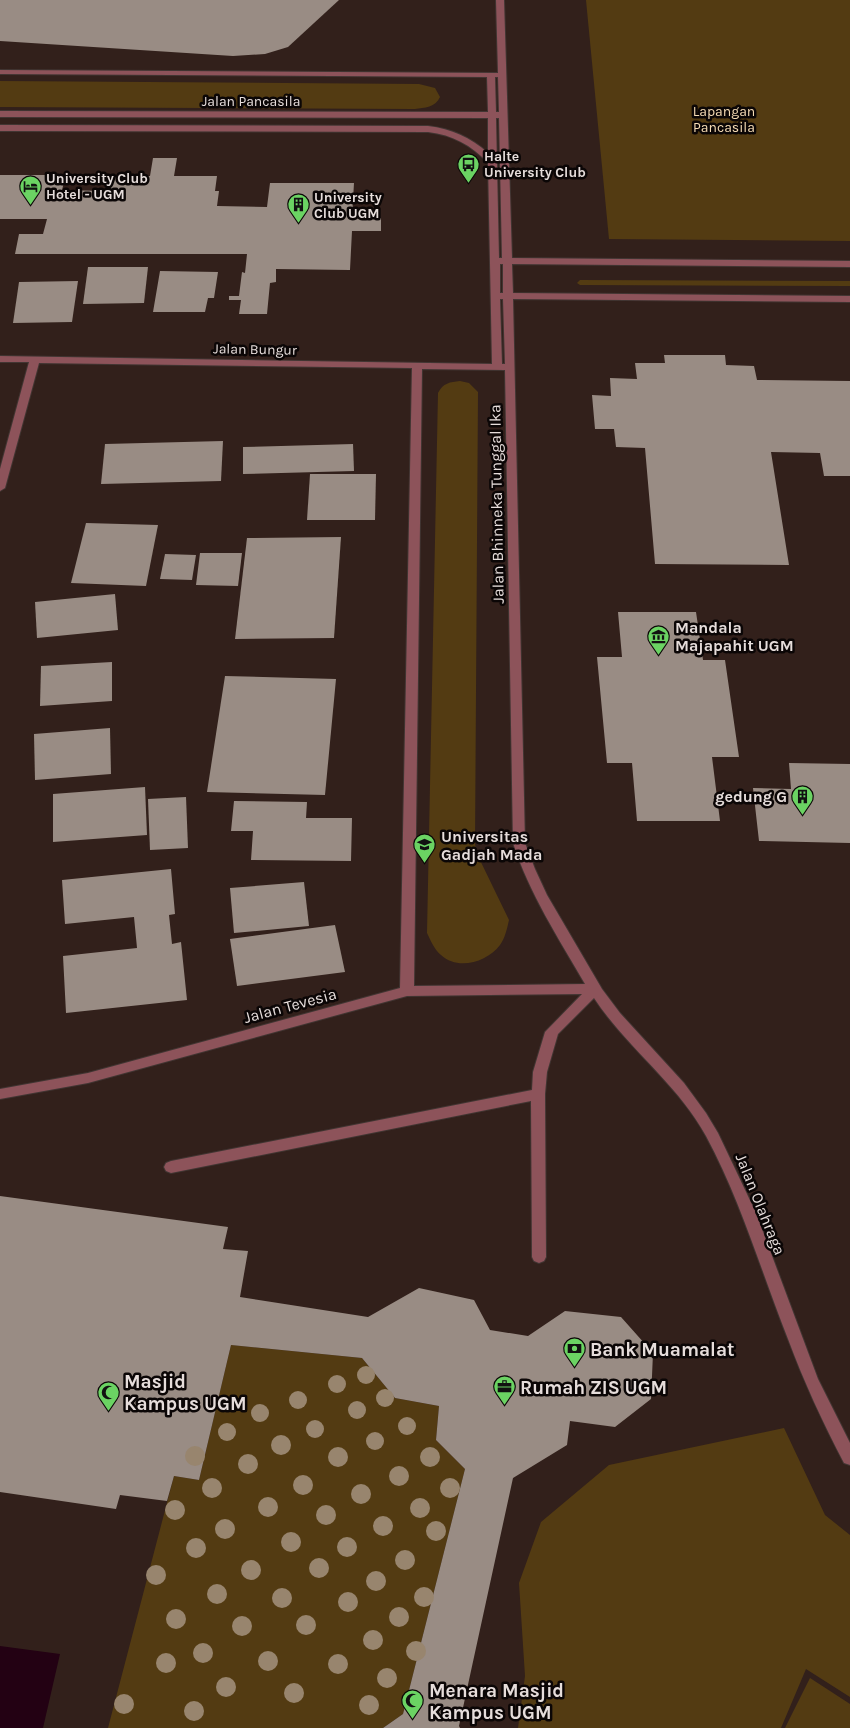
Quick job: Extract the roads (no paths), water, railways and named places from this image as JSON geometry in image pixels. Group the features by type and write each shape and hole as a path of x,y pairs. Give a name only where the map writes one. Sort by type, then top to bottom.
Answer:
{"street":[{"name":"Jalan Bhinneka Tunggal Ika","path":"500,0 510,367 519,843 524,862 534,882 595,989"},
{"name":"Jalan Pancasila","path":"0,72 502,75"},
{"path":"491,75 497,366"},
{"name":"Jalan Pancasila","path":"0,114 503,116"},
{"path":"157,129 159,115"},
{"path":"0,128 437,130 455,134 471,142 492,162"},
{"path":"495,261 850,264"},
{"path":"496,296 850,299"},
{"name":"Jalan Bungur","path":"0,359 510,367"},
{"path":"0,488 35,360"},
{"path":"407,991 417,365"},
{"path":"538,1258 538,1094 540,1072 552,1032 595,989"},
{"name":"Jalan Tevesia","path":"0,1094 88,1078 407,991 595,989"},
{"name":"Jalan Olahraga","path":"595,989 614,1016 689,1098 711,1131 731,1171 812,1382 834,1432 850,1458"},
{"path":"172,1167 538,1094"}],"place":[{"name":"Halte University Club","path":"468,183"},
{"name":"University Club Hotel - UGM","path":"30,205"},
{"name":"University Club UGM","path":"298,224"},
{"name":"Mandala Majapahit UGM","path":"659,655"},
{"name":"gedung G","path":"803,815"},
{"name":"Universitas Gadjah Mada","path":"425,864"},
{"name":"Bank Muamalat","path":"574,1368"},
{"name":"Rumah ZIS UGM","path":"504,1406"},
{"name":"Masjid Kampus UGM","path":"108,1411"},
{"name":"Menara Masjid Kampus UGM","path":"413,1720"}],"park label":[{"name":"Lapangan Pancasila","path":"724,120"}]}
